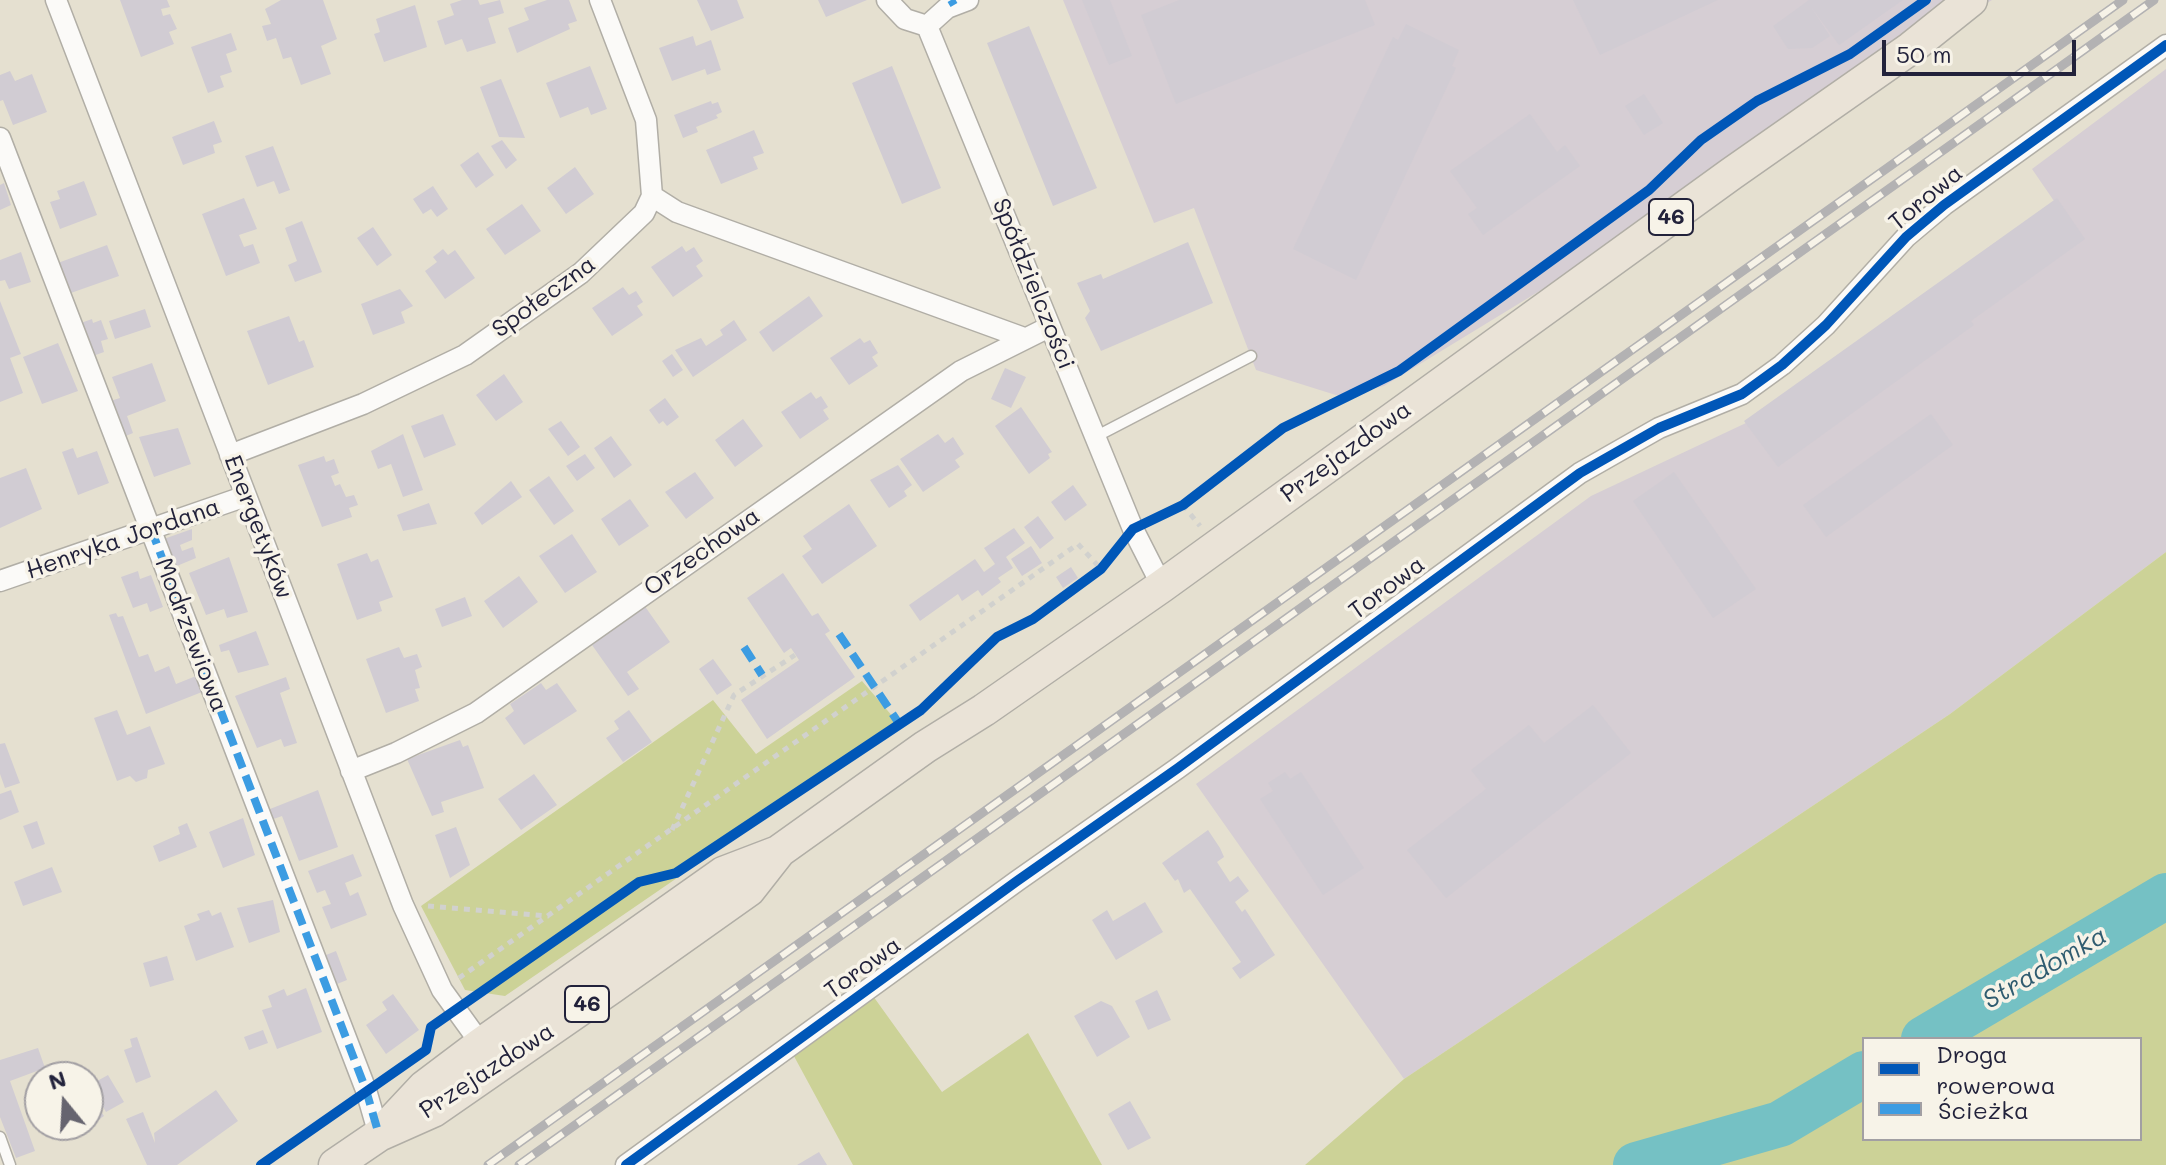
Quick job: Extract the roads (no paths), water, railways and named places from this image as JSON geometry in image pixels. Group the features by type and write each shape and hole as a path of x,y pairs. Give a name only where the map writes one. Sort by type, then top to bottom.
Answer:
{"main road":[{"name":"Przejazdowa","path":"379,1135 424,1087 481,1044 723,873 778,852 1162,586 1731,174 1911,48 1971,0"},
{"name":"Przejazdowa","path":"1911,48 1992,0"},
{"name":"Przejazdowa","path":"335,1165 379,1135 433,1111 612,987 749,890 778,852"}],"street":[{"name":"Energetyków","path":"56,0 403,905 442,990 481,1044"},
{"path":"600,0 646,120 652,196 677,212 1024,338"},
{"path":"887,0 905,19 927,26 947,8 968,0"},
{"name":"Spółdzielczości","path":"927,26 1133,529 1162,586"},
{"name":"Torowa","path":"626,1165 1178,768 1580,473 1659,428 1742,394 1782,365 1826,325 1906,237 1944,205 2166,45"},
{"name":"Modrzewiowa","path":"0,138 366,1090 379,1135"},
{"name":"Społeczna","path":"230,455 363,404 465,355 613,246 644,213 652,196"},
{"name":"Orzechowa","path":"351,771 396,753 476,713 961,371 1049,327"},
{"name":"Henryka Jordana","path":"0,581 246,496"}],"lane":[{"path":"1095,437 1251,356"},
{"path":"0,1137 10,1165"}],"waterway":[{"name":"Stradomka","path":"1927,1037 2166,896"},
{"name":"Stradomka","path":"1636,1165 1780,1124 1862,1075"}],"railway":[{"path":"488,1165 2123,0"},
{"path":"519,1165 2154,0"}]}
